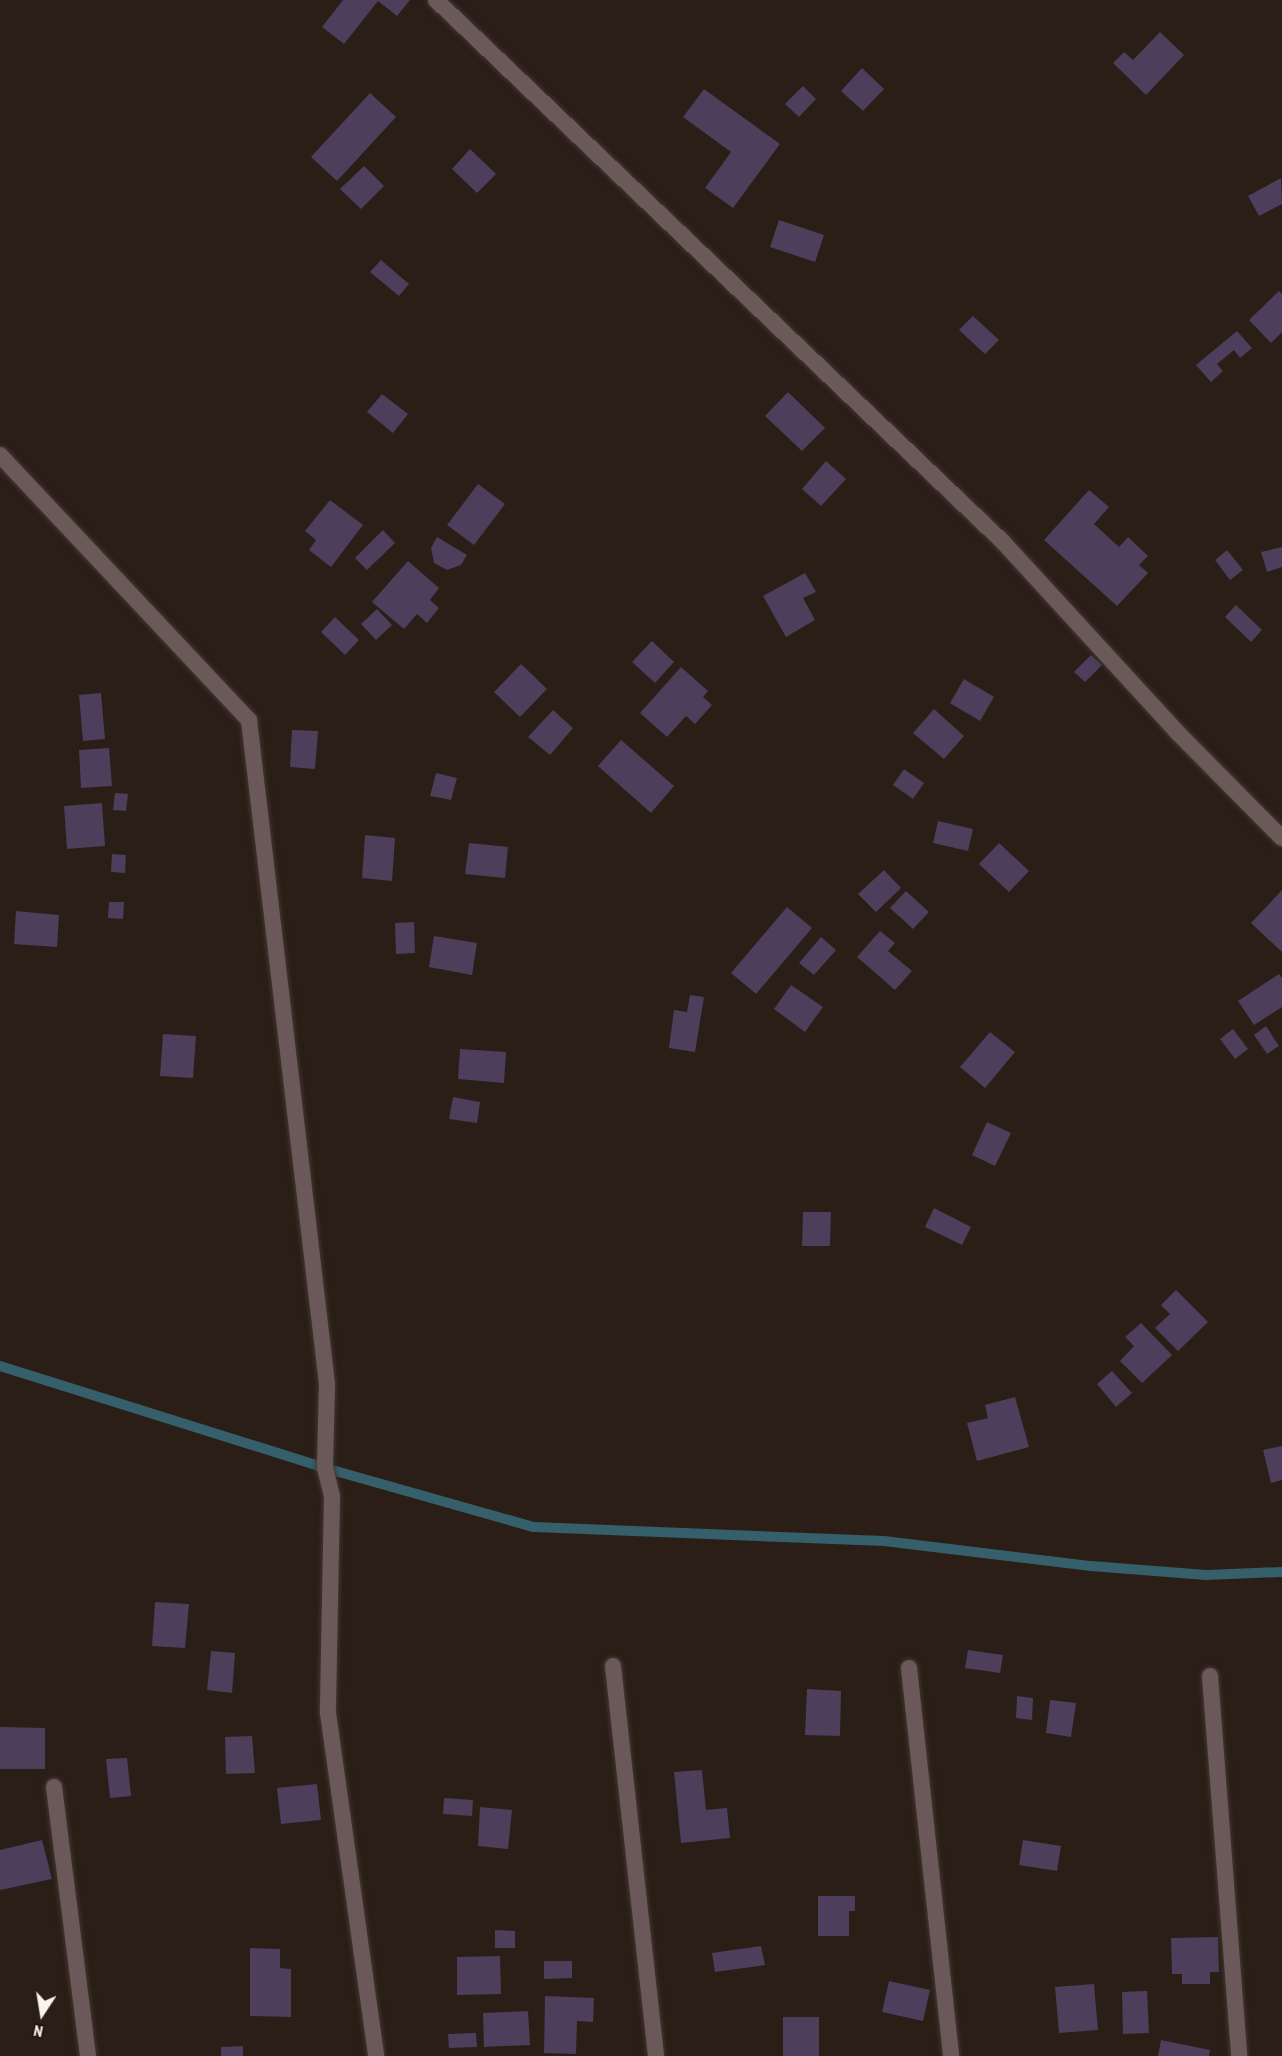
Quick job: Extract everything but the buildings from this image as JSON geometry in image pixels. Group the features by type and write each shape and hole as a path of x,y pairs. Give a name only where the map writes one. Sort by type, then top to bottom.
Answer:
{"street":[{"path":"436,0 1003,542 1177,732 1282,838"},
{"path":"0,455 249,720 327,1384 325,1468 332,1496 328,1713 376,2056"},
{"path":"612,1666 656,2056"},
{"path":"909,1668 951,2056"},
{"path":"1210,1676 1239,2056"},
{"path":"54,1787 88,2056"}],"waterway":[{"path":"0,1366 325,1468 534,1527 884,1541 1091,1566 1206,1575 1282,1572"}]}
